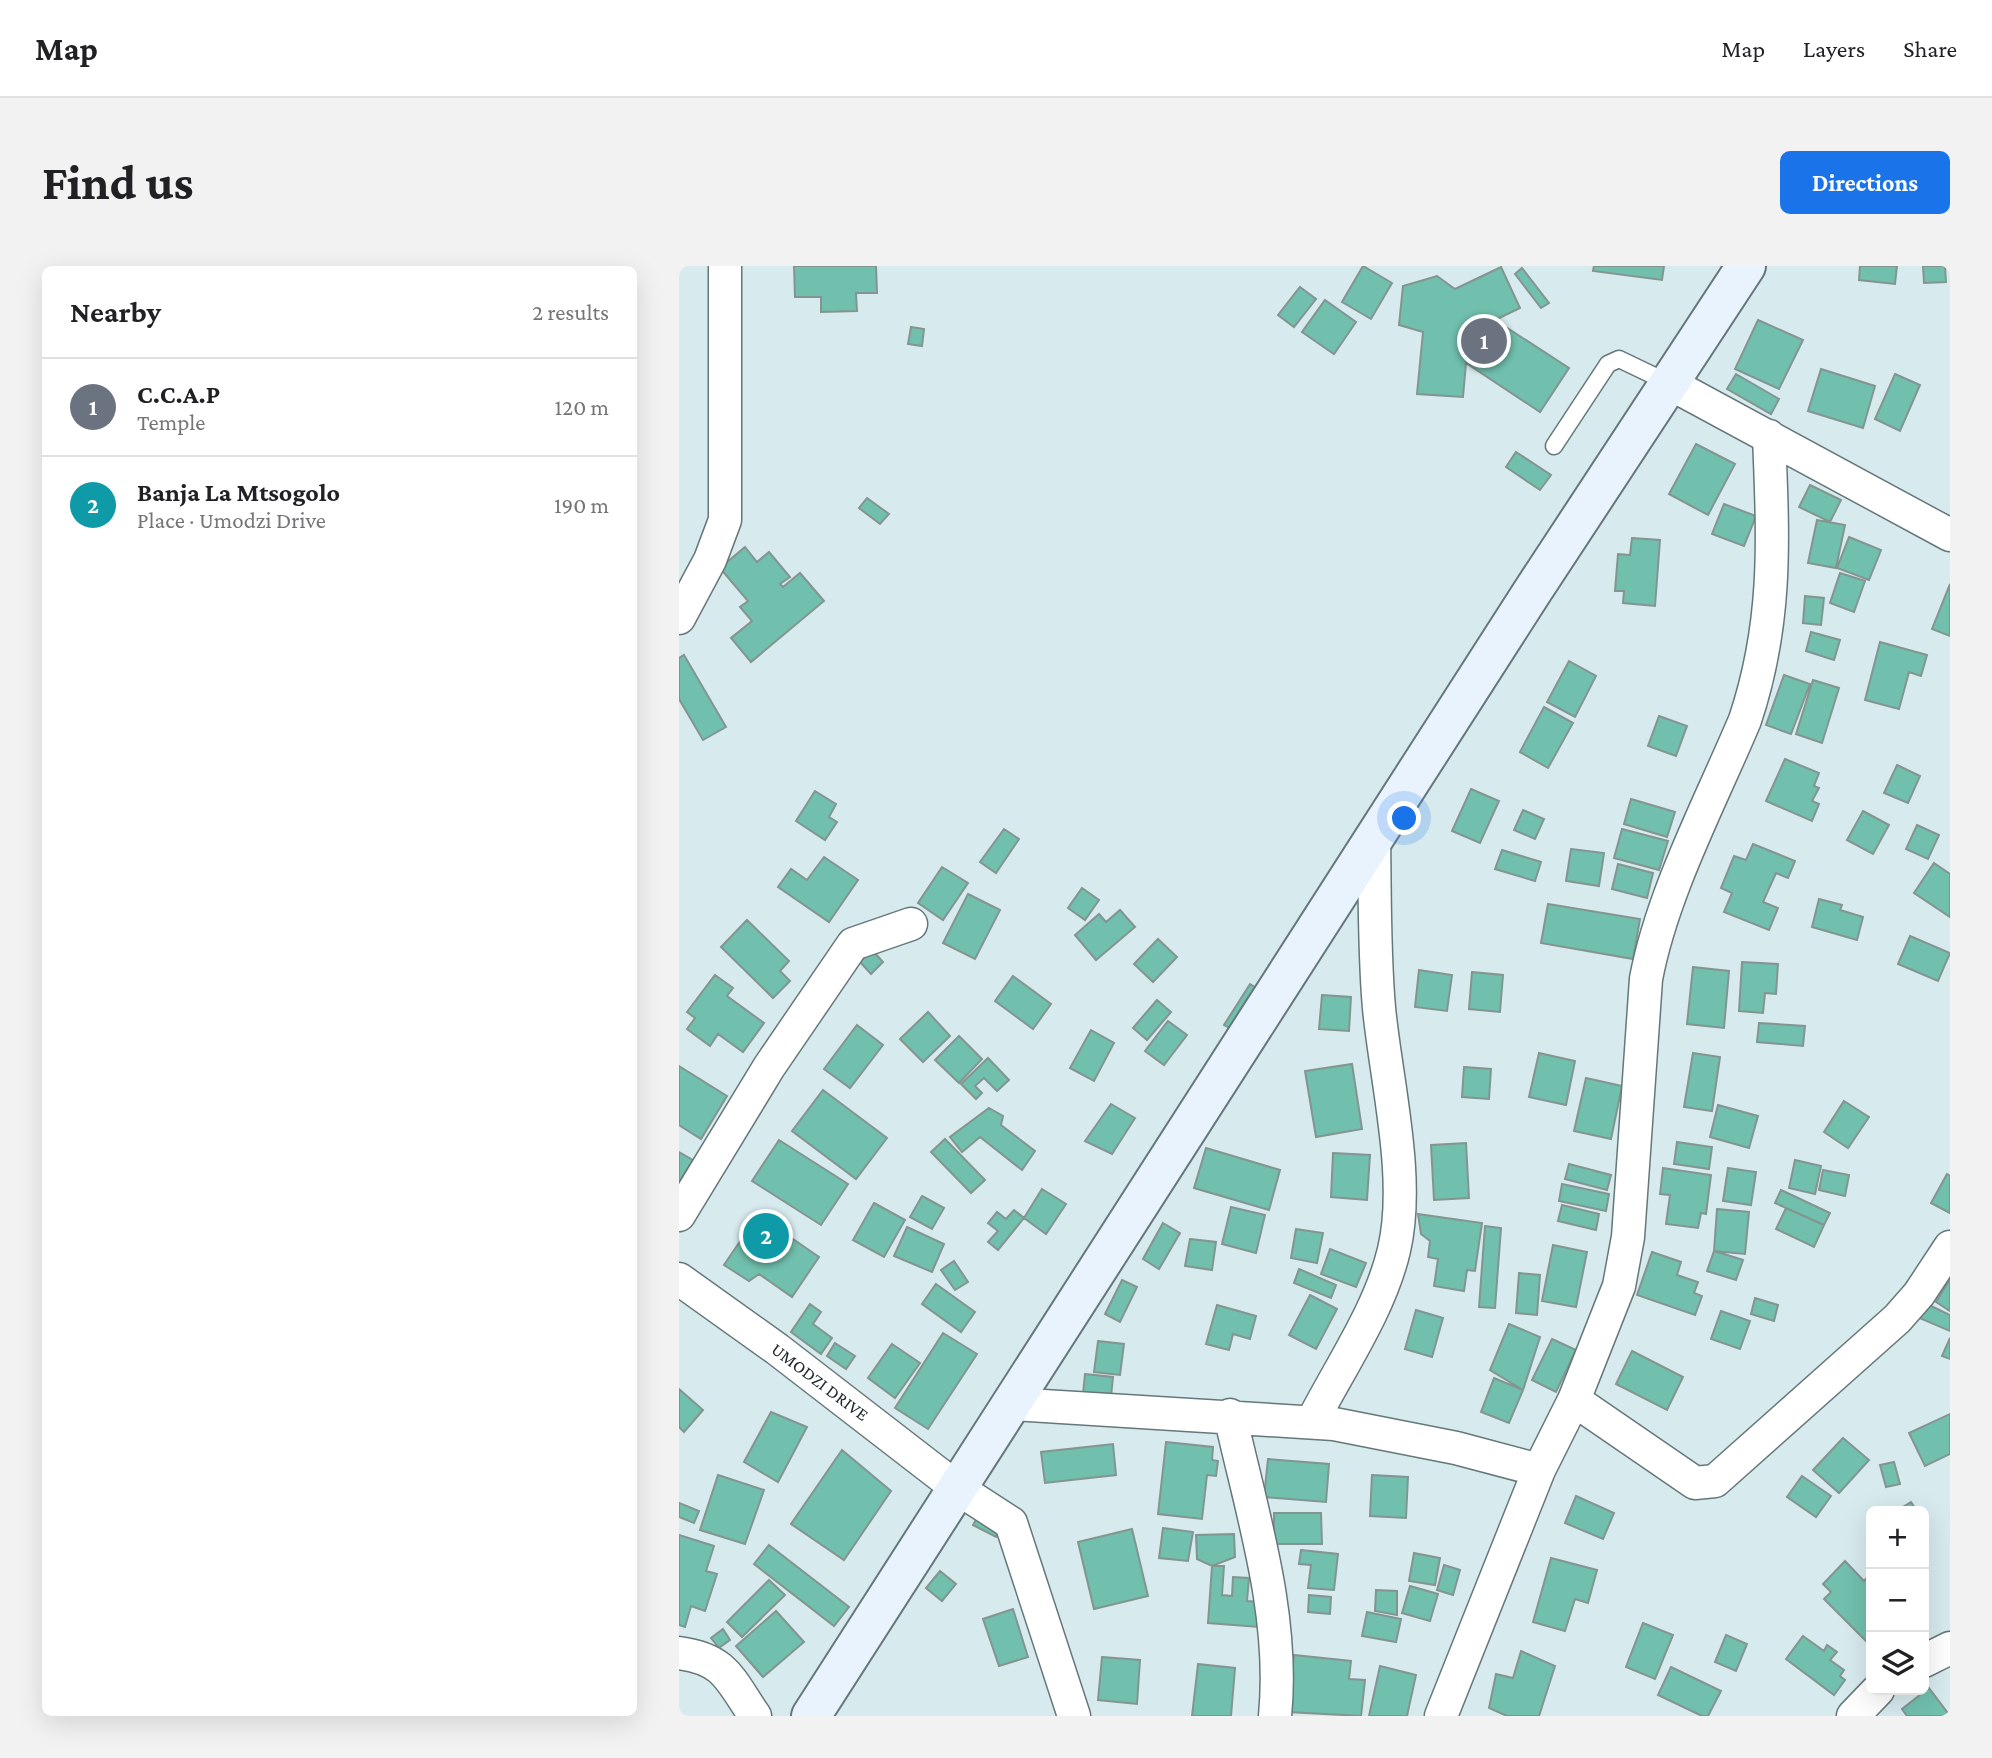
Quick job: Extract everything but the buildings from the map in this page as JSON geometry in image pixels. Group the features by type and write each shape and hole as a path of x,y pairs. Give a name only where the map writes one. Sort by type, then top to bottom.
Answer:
{"street":[{"path":"679,618 710,561 726,520 725,266"},
{"path":"811,1716 1667,382 1746,266"},
{"path":"1667,382 1950,535"},
{"path":"1441,1716 1539,1471 1574,1400 1619,1286 1624,1264 1646,979 1651,954 1665,911 1754,694 1772,605 1769,436"},
{"path":"1312,1422 1373,1306 1388,1272 1399,1227 1398,1174 1379,1007 1374,838"},
{"path":"679,1215 769,1068 853,944 911,924"},
{"path":"1574,1400 1695,1483 1715,1481 1897,1319 1919,1294 1950,1247"},
{"name":"UMODZI DRIVE","path":"679,1279 777,1349 957,1488 1001,1514 1017,1533 1074,1716"},
{"path":"1012,1404 1312,1422 1392,1434 1539,1471"},
{"path":"1230,1415 1273,1611 1279,1672 1275,1716"},
{"path":"1929,1658 1950,1648"},
{"path":"679,1653 704,1656 721,1666 755,1716"},
{"path":"1853,1716 1873,1695"}],"lane":[{"path":"1554,446 1608,364 1619,359 1667,382"}],"place":[{"name":"C.C.A.P","path":"1484,341"},
{"name":"Banja La Mtsogolo","path":"766,1236"}]}
